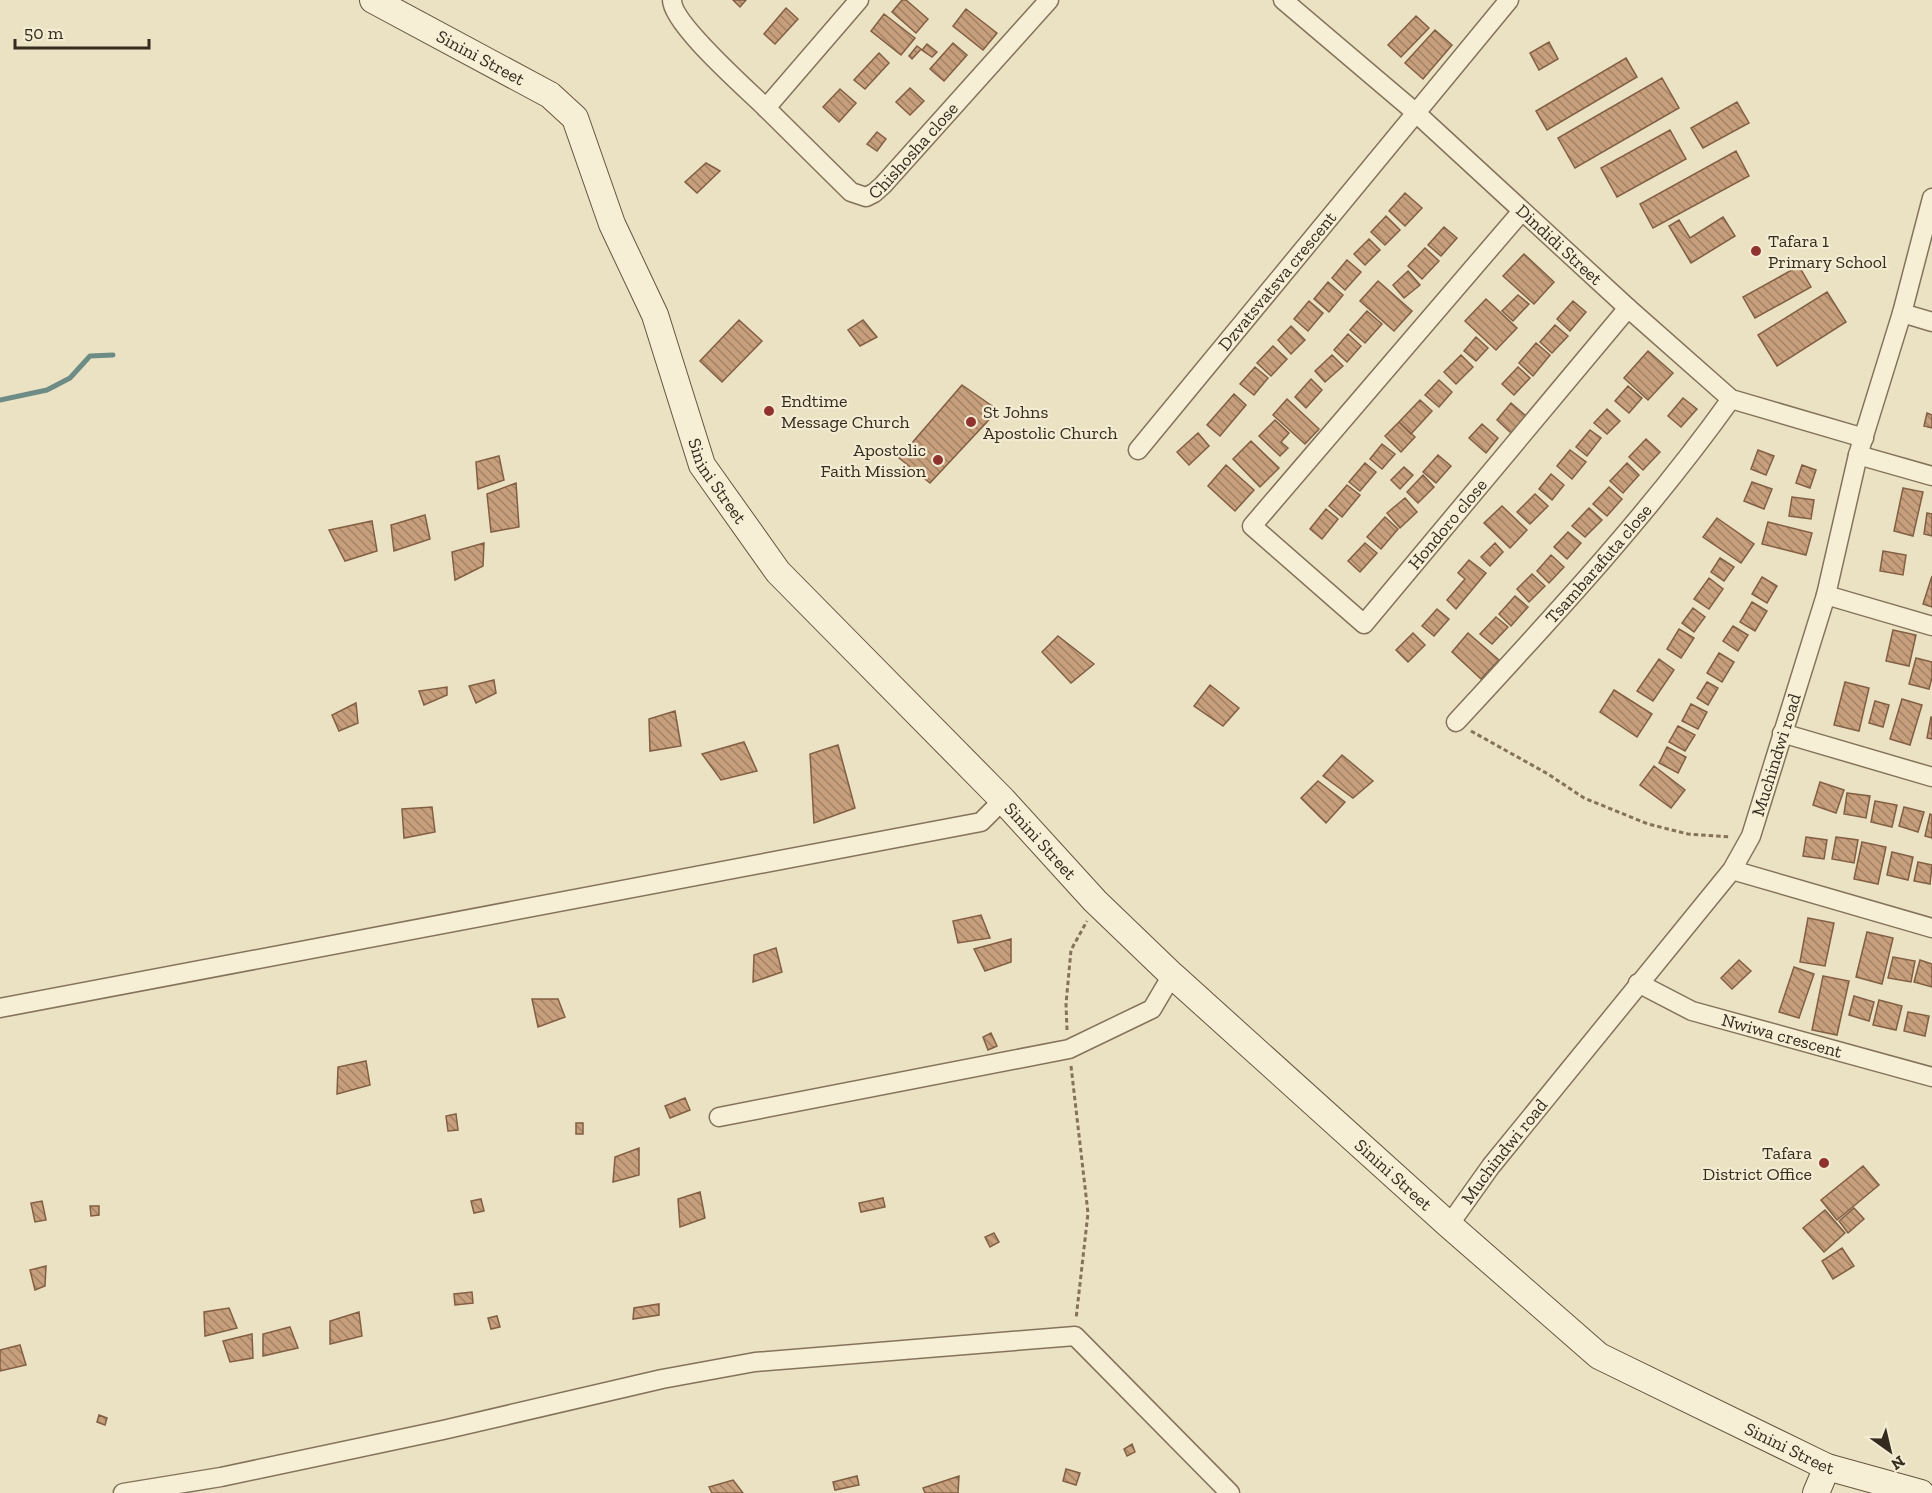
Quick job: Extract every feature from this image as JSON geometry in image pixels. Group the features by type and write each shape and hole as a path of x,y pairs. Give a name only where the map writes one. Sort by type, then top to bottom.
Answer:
{"street":[{"name":"Sinini Street","path":"373,0 549,95 575,118 612,224 655,315 702,465 778,572 1003,800 1095,901 1172,975 1449,1225 1599,1356 1827,1467 1921,1493"},
{"path":"672,0 676,12 696,40 766,108 859,0"},
{"name":"Chishosha close","path":"766,108 851,192 866,197 883,185 1049,0"},
{"name":"Dindidi Street","path":"1283,0 1415,112 1628,308 1731,399 1861,446 1932,476"},
{"name":"Dzvatsvatsva crescent","path":"1138,450 1509,0"},
{"name":"Muchindwi road","path":"1449,1225 1491,1166 1732,870 1751,836 1826,595 1861,446 1902,314 1932,198"},
{"name":"Hondoro close","path":"1522,211 1252,526 1364,624 1628,308"},
{"path":"1902,314 1932,322"},
{"name":"Tsambarafuta close","path":"1456,722 1608,556 1692,454 1731,399"},
{"path":"1826,595 1932,626"},
{"path":"1782,733 1932,777"},
{"path":"0,1008 981,822 1003,800"},
{"path":"1732,870 1932,928"},
{"path":"719,1117 1069,1049 1152,1009 1172,975"},
{"name":"Nwiwa crescent","path":"1638,983 1692,1011 1932,1077"},
{"path":"123,1493 244,1472 443,1430 662,1379 755,1362 1075,1336 1230,1493"},
{"path":"1816,1493 1827,1467"}],"path":[{"path":"1456,722 1548,774 1584,798 1647,824 1688,834 1751,836"},
{"path":"1075,1336 1088,1214 1066,1004 1071,950 1095,901"}],"building":[{"path":"733,0 746,0 740,7"},
{"path":"902,0 906,0 928,19 916,33 892,12"},
{"path":"786,8 798,19 775,44 764,34"},
{"path":"966,9 997,33 983,50 953,26"},
{"path":"884,14 915,38 901,55 871,31"},
{"path":"1416,16 1429,28 1401,57 1388,45"},
{"path":"1435,30 1452,45 1423,79 1405,63"},
{"path":"1549,42 1558,59 1539,70 1530,53"},
{"path":"953,43 967,55 944,81 930,69"},
{"path":"927,44 937,52 932,57 922,50"},
{"path":"917,46 921,49 912,59 909,56"},
{"path":"879,53 889,63 865,89 854,80"},
{"path":"1626,58 1637,77 1547,130 1536,111"},
{"path":"1662,78 1679,108 1575,168 1558,138"},
{"path":"910,88 924,101 910,115 896,102"},
{"path":"840,89 856,103 839,122 823,107"},
{"path":"1737,102 1749,123 1703,148 1691,128"},
{"path":"1670,130 1686,159 1617,197 1601,168"},
{"path":"877,132 886,139 877,151 867,144"},
{"path":"1736,151 1749,176 1653,228 1640,204"},
{"path":"706,163 720,171 697,193 685,182"},
{"path":"1405,193 1422,208 1405,226 1389,211"},
{"path":"1386,216 1400,230 1385,245 1371,232"},
{"path":"1723,217 1735,236 1691,263 1669,226 1679,220 1690,238"},
{"path":"1444,227 1457,238 1441,256 1428,245"},
{"path":"1369,239 1380,250 1365,265 1354,254"},
{"path":"1425,248 1439,261 1422,279 1408,266"},
{"path":"1524,254 1554,282 1534,304 1503,276"},
{"path":"1347,260 1361,272 1345,290 1332,278"},
{"path":"1799,266 1811,287 1755,318 1743,297"},
{"path":"1408,271 1420,285 1404,298 1393,285"},
{"path":"1378,281 1412,311 1394,331 1360,301"},
{"path":"1328,282 1343,295 1329,312 1314,299"},
{"path":"1827,292 1846,322 1777,366 1758,335"},
{"path":"1518,295 1529,304 1513,321 1502,311"},
{"path":"1486,299 1517,328 1496,350 1465,321"},
{"path":"1309,301 1323,313 1308,331 1294,319"},
{"path":"1573,301 1586,312 1570,331 1557,319"},
{"path":"1367,311 1382,324 1365,343 1350,330"},
{"path":"739,320 762,341 722,382 700,361"},
{"path":"863,320 877,337 860,346 848,330"},
{"path":"1555,325 1568,336 1552,353 1540,342"},
{"path":"1291,326 1305,340 1291,354 1278,340"},
{"path":"1348,334 1361,346 1347,362 1334,350"},
{"path":"1476,337 1488,348 1476,361 1464,351"},
{"path":"1536,343 1550,355 1533,376 1519,363"},
{"path":"1273,346 1287,359 1271,376 1257,363"},
{"path":"1648,351 1673,373 1648,400 1624,378"},
{"path":"1332,355 1343,366 1325,382 1315,371"},
{"path":"1461,355 1473,367 1456,384 1444,372"},
{"path":"1255,367 1268,378 1254,395 1240,384"},
{"path":"1518,367 1530,378 1514,395 1502,384"},
{"path":"1311,379 1322,390 1306,408 1295,397"},
{"path":"1439,380 1452,392 1439,407 1425,395"},
{"path":"962,385 998,410 930,483 899,458"},
{"path":"1628,386 1642,398 1629,413 1615,401"},
{"path":"1234,394 1246,405 1220,436 1207,425"},
{"path":"1683,398 1697,409 1681,427 1668,416"},
{"path":"1287,399 1319,429 1305,444 1273,415"},
{"path":"1420,400 1432,411 1411,434 1399,422"},
{"path":"1511,403 1526,416 1511,433 1497,420"},
{"path":"1607,409 1620,421 1607,434 1594,423"},
{"path":"1927,413 1932,415 1932,428 1924,426"},
{"path":"1275,420 1289,433 1281,442 1288,448 1280,456 1259,436"},
{"path":"1399,422 1415,437 1401,452 1385,436"},
{"path":"1482,424 1498,438 1486,453 1469,438"},
{"path":"1590,430 1601,438 1587,456 1576,447"},
{"path":"1198,433 1209,446 1189,465 1177,452"},
{"path":"1646,439 1660,452 1643,470 1629,457"},
{"path":"1251,441 1279,468 1260,487 1233,459"},
{"path":"1382,444 1395,454 1382,469 1370,459"},
{"path":"1570,450 1586,462 1572,479 1557,466"},
{"path":"1758,450 1774,456 1766,475 1751,469"},
{"path":"1438,455 1451,466 1436,483 1423,472"},
{"path":"499,456 504,480 478,489 476,462"},
{"path":"1365,463 1376,472 1360,491 1349,482"},
{"path":"1627,463 1639,475 1623,493 1610,481"},
{"path":"1226,465 1254,490 1235,511 1208,486"},
{"path":"1802,465 1816,470 1810,488 1796,483"},
{"path":"1404,467 1413,475 1400,489 1391,480"},
{"path":"1551,474 1564,485 1552,500 1539,489"},
{"path":"1423,475 1434,487 1418,503 1407,492"},
{"path":"1752,482 1772,489 1764,509 1744,501"},
{"path":"516,483 519,527 491,532 487,494"},
{"path":"1347,485 1360,495 1342,517 1329,506"},
{"path":"1609,487 1622,499 1607,516 1593,504"},
{"path":"1903,488 1923,492 1913,536 1894,531"},
{"path":"1535,494 1548,506 1530,524 1517,512"},
{"path":"1792,497 1814,500 1811,519 1789,516"},
{"path":"1405,498 1417,512 1400,528 1387,513"},
{"path":"1502,506 1527,530 1510,548 1484,523"},
{"path":"1589,508 1602,520 1585,537 1572,526"},
{"path":"1326,509 1338,519 1322,539 1310,529"},
{"path":"1927,513 1932,514 1932,536 1924,534"},
{"path":"425,515 430,539 394,551 391,525"},
{"path":"1385,517 1398,529 1381,549 1367,537"},
{"path":"1717,518 1754,544 1741,563 1703,537"},
{"path":"372,521 377,551 345,561 329,530"},
{"path":"1768,522 1812,533 1806,555 1762,544"},
{"path":"1568,532 1581,543 1567,559 1554,547"},
{"path":"484,543 483,566 455,580 452,552"},
{"path":"1365,543 1377,553 1360,572 1348,561"},
{"path":"1495,543 1503,552 1490,566 1481,557"},
{"path":"1883,551 1906,555 1903,575 1880,571"},
{"path":"1551,555 1564,567 1549,583 1537,571"},
{"path":"1720,558 1734,567 1724,581 1711,572"},
{"path":"1469,560 1486,573 1456,609 1447,600 1465,579 1458,573"},
{"path":"1532,574 1545,586 1529,602 1517,589"},
{"path":"1932,576 1932,607 1923,604"},
{"path":"1762,577 1777,586 1767,603 1752,594"},
{"path":"1709,578 1723,589 1709,609 1694,599"},
{"path":"1515,596 1528,607 1511,626 1499,614"},
{"path":"1752,602 1767,611 1755,631 1740,622"},
{"path":"1693,608 1705,617 1694,632 1682,623"},
{"path":"1437,609 1449,619 1434,636 1422,626"},
{"path":"1496,617 1508,627 1492,644 1480,634"},
{"path":"1733,626 1748,635 1738,651 1723,641"},
{"path":"1679,629 1694,638 1681,658 1667,649"},
{"path":"1893,630 1916,635 1909,666 1886,661"},
{"path":"1413,633 1425,645 1408,662 1396,650"},
{"path":"1468,633 1499,660 1481,679 1452,652"},
{"path":"1058,636 1094,664 1071,683 1042,652"},
{"path":"1719,653 1734,662 1722,682 1707,673"},
{"path":"1916,658 1932,662 1929,689 1909,684"},
{"path":"1659,659 1674,670 1653,701 1637,691"},
{"path":"494,680 496,693 476,703 469,686"},
{"path":"1707,682 1718,688 1708,705 1697,698"},
{"path":"1845,682 1869,688 1859,731 1834,725"},
{"path":"1210,685 1239,708 1223,726 1194,706"},
{"path":"447,687 447,695 424,705 419,691"},
{"path":"1614,690 1652,714 1637,737 1600,712"},
{"path":"1902,699 1922,705 1910,745 1890,739"},
{"path":"1875,701 1889,705 1883,727 1869,723"},
{"path":"356,703 358,723 339,731 332,715"},
{"path":"1691,704 1707,712 1698,729 1682,721"},
{"path":"675,711 681,746 650,751 649,719"},
{"path":"1932,717 1932,739 1927,738"},
{"path":"1678,726 1695,735 1685,751 1669,742"},
{"path":"744,742 757,771 721,780 702,754"},
{"path":"838,745 855,808 814,823 810,754"},
{"path":"1667,747 1686,757 1678,773 1659,763"},
{"path":"1342,755 1373,781 1353,798 1323,776"},
{"path":"1654,766 1685,790 1671,808 1640,785"},
{"path":"1318,781 1345,802 1326,823 1301,798"},
{"path":"1820,782 1844,790 1836,813 1813,805"},
{"path":"1847,793 1870,796 1866,818 1844,814"},
{"path":"1875,801 1897,805 1892,827 1871,822"},
{"path":"432,807 435,832 404,838 402,809"},
{"path":"1904,807 1924,812 1918,832 1899,826"},
{"path":"1930,814 1932,815 1932,838 1925,836"},
{"path":"1806,837 1827,840 1824,859 1803,856"},
{"path":"1836,837 1858,840 1854,863 1832,859"},
{"path":"1862,842 1886,847 1878,884 1854,879"},
{"path":"1892,852 1913,857 1908,880 1887,875"},
{"path":"1918,862 1932,865 1930,884 1914,881"},
{"path":"981,915 990,938 958,943 953,921"},
{"path":"1808,918 1834,923 1825,966 1800,962"},
{"path":"1867,932 1893,938 1882,984 1856,977"},
{"path":"1011,939 1011,962 985,971 974,949"},
{"path":"776,948 782,972 753,982 754,955"},
{"path":"1893,957 1915,961 1911,982 1888,978"},
{"path":"1739,960 1751,971 1732,989 1721,978"},
{"path":"1920,960 1932,964 1932,987 1914,982"},
{"path":"1794,967 1814,974 1799,1018 1779,1012"},
{"path":"1823,976 1849,981 1837,1035 1812,1030"},
{"path":"1854,996 1874,1002 1869,1021 1849,1015"},
{"path":"532,999 558,999 565,1017 538,1027"},
{"path":"1879,1000 1902,1006 1896,1030 1873,1025"},
{"path":"1908,1012 1929,1016 1925,1036 1904,1031"},
{"path":"991,1033 997,1046 988,1050 983,1037"},
{"path":"366,1061 370,1085 337,1094 338,1067"},
{"path":"685,1098 690,1110 670,1118 665,1106"},
{"path":"456,1114 458,1130 448,1131 446,1116"},
{"path":"576,1123 583,1123 583,1134 576,1134"},
{"path":"639,1148 639,1175 613,1182 615,1157"},
{"path":"1863,1166 1879,1185 1837,1220 1821,1200"},
{"path":"700,1192 705,1218 680,1227 678,1199"},
{"path":"883,1198 885,1207 861,1212 859,1203"},
{"path":"481,1199 484,1211 474,1213 471,1201"},
{"path":"42,1201 46,1220 35,1222 31,1203"},
{"path":"90,1206 99,1206 99,1215 91,1216"},
{"path":"1854,1208 1864,1219 1848,1233 1839,1221"},
{"path":"1825,1210 1845,1233 1824,1252 1803,1228"},
{"path":"994,1233 999,1242 990,1247 985,1237"},
{"path":"1842,1248 1854,1266 1833,1279 1822,1261"},
{"path":"46,1266 45,1286 35,1290 30,1270"},
{"path":"472,1292 473,1303 455,1305 454,1294"},
{"path":"659,1304 659,1315 633,1319 634,1308"},
{"path":"229,1308 237,1328 205,1336 204,1312"},
{"path":"359,1312 362,1336 330,1344 330,1321"},
{"path":"497,1316 500,1327 491,1329 488,1318"},
{"path":"290,1327 298,1348 263,1356 263,1334"},
{"path":"252,1334 253,1358 230,1362 223,1341"},
{"path":"20,1345 26,1365 0,1371 0,1350"},
{"path":"99,1415 107,1418 105,1425 97,1422"},
{"path":"1132,1444 1135,1452 1127,1456 1124,1449"},
{"path":"1066,1469 1080,1473 1076,1485 1063,1481"},
{"path":"857,1476 859,1485 835,1490 833,1482"},
{"path":"959,1476 958,1493 925,1493 923,1488"},
{"path":"733,1480 743,1493 712,1493 709,1487"}],"waterway":[{"path":"0,400 47,390 70,378 90,356 113,355"}],"place":[{"name":"Tafara 1 Primary School","path":"1756,251"},
{"name":"Endtime Message Church","path":"769,411"},
{"name":"St Johns Apostolic Church","path":"971,422"},
{"name":"Apostolic Faith Mission","path":"938,460"},
{"name":"Tafara District Office","path":"1824,1163"}]}
